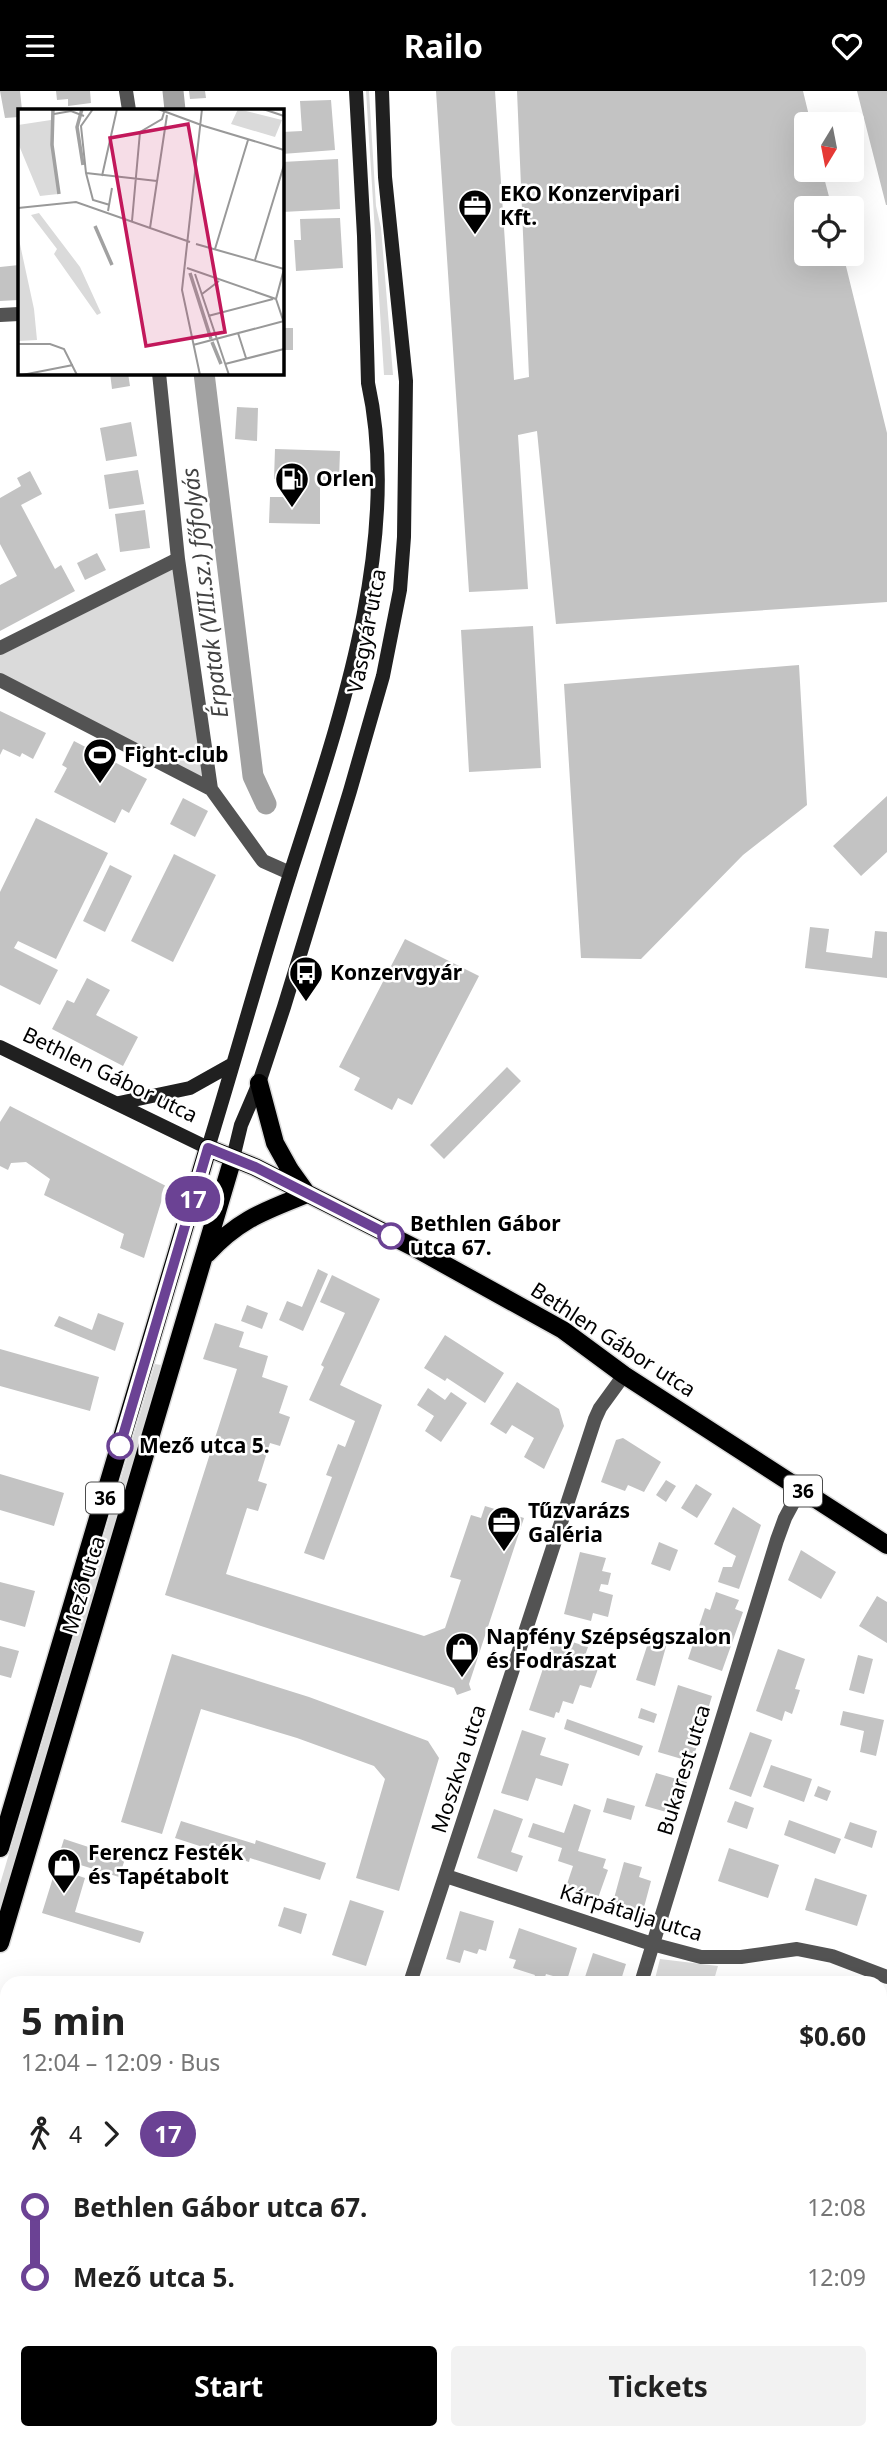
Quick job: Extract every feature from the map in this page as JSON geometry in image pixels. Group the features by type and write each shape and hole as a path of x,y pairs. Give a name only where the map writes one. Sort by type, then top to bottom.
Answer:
{"main road":[{"name":"Vasgyár utca","path":"208,1148 290,873 320,785 355,652 369,586 377,470 368,383 356,91"},
{"name":"Vasgyár utca","path":"233,1158 241,1125 259,1083 372,715 383,676 400,590 404,537 406,381 385,177 382,91"},
{"name":"Bethlen Gábor utca","path":"0,1047 208,1148 255,1167 464,1273 563,1330 624,1375 887,1545"},
{"path":"119,1103 190,1088 231,1065"},
{"path":"259,1083 275,1143 307,1194"},
{"name":"Mező utca","path":"0,1848 208,1148"},
{"name":"Mező utca","path":"0,1943 233,1158"},
{"name":"36","path":"205,1257 219,1241 246,1219 307,1194"}],"street":[{"path":"126,91 129,109"},
{"path":"0,315 18,314"},
{"path":"159,375 178,559 211,789"},
{"path":"0,648 178,559"},
{"path":"0,680 211,789 263,862 290,873"},
{"name":"Moszkva utca","path":"412,1976 595,1419 624,1375"},
{"name":"Bukarest utca","path":"643,1976 785,1518 800,1490"},
{"name":"Kárpátalja utca","path":"446,1876 701,1958 741,1957 797,1949 832,1957 884,1976"}],"shaded area":[{"path":"366,91 369,91 376,206 381,228 393,375 384,375"},
{"path":"178,559 211,789 0,680 0,648"},
{"path":"155,1364 161,1365 0,1914 0,1884"},
{"path":"660,1959 718,1966 715,1976 656,1976"}],"building":[{"path":"0,91 20,91 22,109 18,109 18,117 5,118"},
{"path":"56,91 90,91 91,103 68,106 68,99 57,100"},
{"path":"189,91 205,91 206,98 190,99"},
{"path":"436,91 495,91 514,380 529,377 517,91 803,91 808,112 794,112 794,182 825,182 829,196 794,196 794,266 846,266 887,433 887,602 556,624 537,431 518,435 528,589 469,592"},
{"path":"857,91 887,91 887,205 864,112"},
{"path":"331,100 335,150 284,154 284,132 302,131 300,101"},
{"path":"338,159 340,209 284,212 284,162"},
{"path":"340,218 343,268 296,271 294,240 301,240 300,219"},
{"path":"18,265 18,300 0,301 0,267"},
{"path":"284,328 293,328 293,350 284,350"},
{"path":"110,375 128,375 130,386 112,389"},
{"path":"237,407 258,408 257,441 235,439"},
{"path":"131,422 137,456 106,461 100,428"},
{"path":"275,449 340,451 339,480 320,480 320,524 269,523 270,497 285,497 286,478 274,479"},
{"path":"138,470 144,504 109,509 104,475"},
{"path":"30,471 42,494 21,505 55,569 61,565 75,591 0,631 0,585 17,576 0,544 0,498 21,486 17,478"},
{"path":"145,510 150,548 120,552 115,514"},
{"path":"97,553 106,570 85,580 77,563"},
{"path":"533,626 541,768 469,772 461,630"},
{"path":"799,665 807,805 743,855 641,959 581,958 564,684"},
{"path":"0,711 46,733 33,759 22,753 20,757 3,749 0,755"},
{"name":"Fight-club","path":"74,741 147,779 129,813 122,809 115,823 54,792 67,768 62,765"},
{"path":"887,796 887,852 861,876 833,846"},
{"path":"183,798 208,811 195,837 170,824"},
{"path":"36,818 108,853 56,959 18,941 14,948 58,970 40,1005 0,985 0,892"},
{"path":"174,854 216,875 173,962 131,941"},
{"path":"110,865 132,876 105,932 83,921"},
{"path":"810,927 829,929 826,952 872,958 875,931 887,932 887,978 805,968"},
{"path":"405,939 479,976 412,1105 398,1098 392,1110 354,1090 360,1078 339,1067"},
{"path":"87,978 110,990 96,1015 138,1037 123,1066 52,1029 67,1000 74,1003"},
{"path":"507,1067 521,1081 444,1159 430,1145"},
{"path":"10,1106 166,1186 144,1258 120,1248 124,1234 44,1195 50,1179 26,1162 11,1163 8,1170 0,1166 0,1122"},
{"path":"318,1269 328,1274 303,1331 279,1320 287,1301 302,1307"},
{"path":"332,1275 380,1299 340,1385 382,1405 324,1560 304,1553 332,1477 326,1475 338,1444 345,1447 355,1421 309,1400 324,1367 321,1365 345,1313 320,1302"},
{"path":"247,1305 268,1313 262,1329 241,1321"},
{"path":"98,1313 124,1323 115,1351 54,1326 59,1316 92,1330"},
{"path":"215,1323 244,1332 239,1347 268,1356 262,1377 288,1386 279,1413 290,1417 280,1446 270,1443 258,1481 267,1484 258,1511 247,1508 226,1574 424,1636 445,1628 461,1580 450,1577 471,1515 481,1518 485,1506 524,1518 469,1684 471,1690 457,1695 454,1688 165,1595 237,1369 203,1359"},
{"path":"445,1335 504,1373 485,1403 447,1378 445,1381 424,1368"},
{"path":"0,1349 99,1377 90,1411 0,1386"},
{"path":"517,1382 559,1409 564,1426 544,1469 524,1457 534,1438 512,1425 506,1434 490,1424"},
{"path":"428,1388 445,1400 451,1392 467,1403 441,1442 425,1431 434,1416 417,1405"},
{"path":"623,1438 661,1462 644,1492 628,1485 625,1491 601,1482 616,1440"},
{"path":"0,1474 64,1493 54,1526 0,1510"},
{"path":"666,1480 676,1486 666,1502 656,1495"},
{"path":"696,1484 712,1494 697,1518 681,1508"},
{"path":"733,1507 761,1525 739,1589 718,1582 723,1567 732,1567 736,1556 714,1544"},
{"path":"659,1542 678,1550 670,1571 651,1564"},
{"path":"801,1550 836,1572 821,1599 788,1580"},
{"path":"580,1552 606,1558 602,1571 611,1573 608,1585 601,1584 599,1591 613,1595 608,1617 593,1613 591,1621 564,1614"},
{"path":"0,1582 35,1591 25,1627 0,1620"},
{"path":"716,1592 739,1600 735,1609 743,1612 722,1671 688,1659 705,1608 710,1610"},
{"path":"877,1596 887,1602 887,1643 859,1626"},
{"path":"554,1636 588,1647 582,1664 598,1669 591,1688 580,1685 573,1704 563,1701 554,1718 529,1710"},
{"path":"650,1637 667,1643 655,1686 636,1680"},
{"path":"0,1646 19,1651 11,1678 0,1675"},
{"path":"778,1649 805,1659 795,1689 800,1690 792,1714 785,1711 782,1721 756,1711"},
{"path":"172,1654 309,1697 428,1741 439,1758 399,1891 356,1878 385,1779 374,1766 297,1738 201,1709 162,1834 121,1822"},
{"path":"858,1655 873,1659 864,1694 849,1690"},
{"path":"678,1685 712,1696 692,1762 658,1752"},
{"path":"641,1708 657,1714 654,1723 638,1718"},
{"path":"843,1711 884,1720 876,1756 860,1752 864,1731 840,1725"},
{"path":"567,1719 643,1746 639,1756 564,1729"},
{"path":"522,1730 546,1738 540,1755 569,1764 562,1786 536,1778 528,1801 501,1793"},
{"path":"750,1732 772,1740 751,1797 729,1789"},
{"path":"771,1765 812,1779 804,1802 763,1787"},
{"path":"656,1773 687,1782 677,1815 645,1806"},
{"path":"818,1786 831,1791 827,1801 814,1796"},
{"path":"607,1798 635,1806 631,1820 603,1812"},
{"path":"735,1801 754,1808 747,1829 727,1822"},
{"path":"574,1804 591,1810 578,1851 606,1859 603,1868 608,1870 598,1898 566,1887 573,1866 558,1861 562,1848 528,1837 533,1823 564,1833"},
{"path":"494,1809 523,1819 511,1852 523,1856 517,1872 477,1858"},
{"path":"789,1820 841,1839 835,1854 784,1835"},
{"path":"181,1821 255,1844 256,1840 326,1863 320,1880 250,1858 249,1862 175,1838"},
{"path":"850,1822 877,1831 872,1848 844,1838"},
{"path":"64,1839 125,1859 119,1877 58,1858"},
{"path":"729,1848 779,1865 768,1898 718,1881"},
{"path":"624,1862 642,1867 639,1877 651,1881 643,1911 613,1902"},
{"path":"56,1868 85,1878 75,1912 144,1932 140,1943 42,1913"},
{"path":"815,1878 867,1895 857,1926 805,1910"},
{"path":"350,1900 384,1911 366,1966 332,1955"},
{"path":"284,1907 307,1914 301,1934 278,1926"},
{"path":"460,1911 494,1921 486,1951 479,1949 477,1954 464,1950 460,1963 446,1959"},
{"path":"519,1928 577,1948 568,1976 535,1976 513,1968 516,1960 509,1958"},
{"path":"593,1953 626,1964 622,1976 585,1976"}],"waterway":[{"name":"Érpatak (VIII.sz.) főfolyás","path":"173,91 175,109"},
{"name":"Érpatak (VIII.sz.) főfolyás","path":"204,375 253,776 266,804"}],"bus line":[{"name":"17","path":"120,1446 208,1148 255,1167 391,1236"}],"place":[{"name":"EKO Konzervipari Kft.","path":"475,236"},
{"name":"Orlen","path":"292,509"},
{"name":"Fight-club","path":"100,785"},
{"name":"Konzervgyár","path":"306,1003"},
{"name":"Bethlen Gábor utca 67.","path":"391,1236"},
{"name":"Mező utca 5.","path":"120,1446"},
{"name":"Tűzvarázs Galéria","path":"504,1553"},
{"name":"Napfény Szépségszalon és Fodrászat","path":"462,1679"},
{"name":"Ferencz Festék és Tapétabolt","path":"64,1895"}]}
